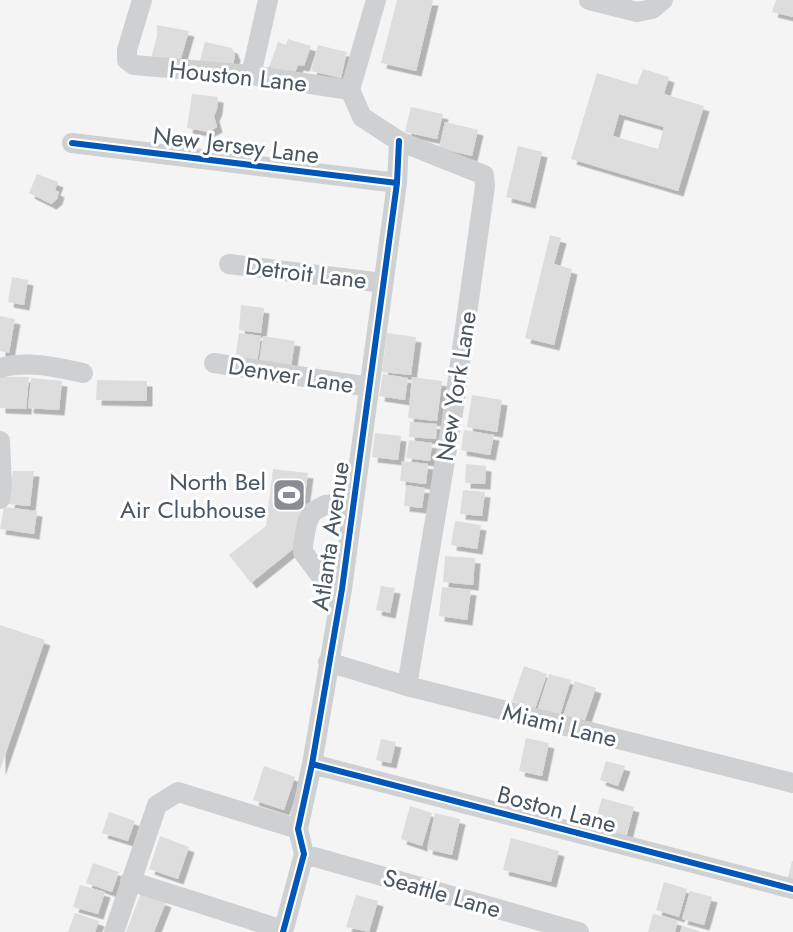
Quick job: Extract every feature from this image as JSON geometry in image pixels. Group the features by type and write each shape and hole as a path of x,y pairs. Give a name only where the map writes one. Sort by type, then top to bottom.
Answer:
{"street":[{"name":"Houston Lane","path":"142,0 127,50 127,60 134,65 251,75 350,90"},
{"path":"251,75 268,0"},
{"path":"376,0 350,90 362,117 399,141"},
{"path":"589,0 637,12 652,9 663,0"},
{"name":"Atlanta Avenue","path":"283,931 304,854 298,829 312,764 342,589 397,183 399,141"},
{"name":"New York Lane","path":"399,141 484,175 485,186 453,413 407,686"},
{"name":"New Jersey Lane","path":"72,143 397,183"},
{"name":"Detroit Lane","path":"229,264 383,283"},
{"name":"Denver Lane","path":"214,363 369,387"},
{"path":"0,368 18,364 56,367 83,373"},
{"path":"0,441 2,484 0,500"},
{"path":"342,589 320,575 303,552 303,545 307,523 312,512 325,505 354,502"},
{"name":"Miami Lane","path":"328,662 407,686 793,783"},
{"name":"Boston Lane","path":"312,764 793,889"},
{"path":"114,932 157,805 178,792 298,829"},
{"name":"Seattle Lane","path":"304,854 579,932"},
{"path":"130,881 283,931"}],"building":[{"path":"397,0 433,0 416,71 381,63"},
{"path":"776,0 793,0 793,17 772,12"},
{"path":"157,25 189,31 179,65 151,58 157,36"},
{"path":"288,39 311,46 304,66 298,65 294,75 268,70 278,42 286,45"},
{"path":"205,42 232,48 235,55 233,65 199,64"},
{"path":"318,45 347,52 341,78 311,71"},
{"path":"643,69 669,77 664,94 704,106 678,191 571,159 597,73 637,85","holes":["619,114 664,127 658,149 613,136"]},
{"path":"192,94 218,97 214,116 217,127 208,132 187,128"},
{"path":"411,107 443,114 437,139 405,132"},
{"path":"445,122 478,130 472,156 439,148"},
{"path":"518,146 542,152 530,203 506,197"},
{"path":"37,174 58,182 55,190 59,192 57,199 51,204 29,193"},
{"path":"550,235 561,238 554,264 572,269 554,345 525,338"},
{"path":"12,277 28,280 24,305 8,302"},
{"path":"241,305 264,308 261,333 239,330"},
{"path":"0,316 15,319 9,353 0,351"},
{"path":"239,333 261,336 257,363 235,360"},
{"path":"387,333 416,337 411,375 382,372"},
{"path":"263,336 295,341 290,374 258,369"},
{"path":"383,374 408,378 405,400 379,396"},
{"path":"0,377 29,377 26,409 0,408"},
{"path":"412,377 442,381 437,421 408,418"},
{"path":"31,378 62,381 59,410 28,408"},
{"path":"97,380 147,381 147,401 96,400"},
{"path":"472,395 502,400 497,432 467,427"},
{"path":"410,422 437,424 436,439 409,437"},
{"path":"464,430 494,435 490,455 461,450"},
{"path":"375,433 401,436 398,460 372,457"},
{"path":"409,440 432,443 430,461 406,458"},
{"path":"402,461 428,464 426,484 400,481"},
{"path":"466,464 486,466 485,484 465,483"},
{"path":"273,469 308,473 298,545 251,583 229,555 266,526"},
{"path":"13,471 34,471 30,506 9,504"},
{"path":"406,485 425,488 422,508 404,506"},
{"path":"463,490 485,492 482,516 460,514"},
{"path":"4,507 37,511 34,534 0,529"},
{"path":"455,521 481,525 477,549 451,545"},
{"path":"445,556 475,558 473,585 443,582"},
{"path":"381,586 395,588 390,613 376,610"},
{"path":"442,587 471,590 467,620 439,616"},
{"path":"0,625 45,640 0,770"},
{"path":"524,666 547,674 535,709 512,701"},
{"path":"549,674 571,680 560,715 538,708"},
{"path":"575,681 596,688 584,723 563,716"},
{"path":"526,738 549,743 542,776 519,771"},
{"path":"381,739 396,742 391,763 376,760"},
{"path":"606,761 625,766 618,786 600,780"},
{"path":"264,766 295,777 284,810 253,800"},
{"path":"602,798 634,807 625,842 592,833"},
{"path":"410,806 432,813 422,846 401,839"},
{"path":"109,812 135,821 128,841 102,833"},
{"path":"435,813 460,819 452,855 427,849"},
{"path":"160,836 189,847 178,879 149,869"},
{"path":"511,838 559,851 551,882 503,870"},
{"path":"793,861 793,886 786,885"},
{"path":"93,863 119,872 112,892 86,883"},
{"path":"664,882 687,889 679,917 656,910"},
{"path":"80,885 105,892 98,914 73,907"},
{"path":"690,891 712,897 704,925 682,919"},
{"path":"141,893 166,902 154,932 126,932"},
{"path":"356,895 378,901 369,932 346,927"},
{"path":"75,913 99,921 95,932 68,932"},
{"path":"653,914 678,921 675,932 648,932"},
{"path":"682,926 699,931 699,932 680,932"}],"cycle path":[{"path":"283,932 304,854 298,829 312,764 342,589 397,183 399,141"},
{"path":"72,143 397,183"},
{"path":"312,764 793,889"}],"place":[{"name":"North Bel Air Clubhouse","path":"289,495"}]}
